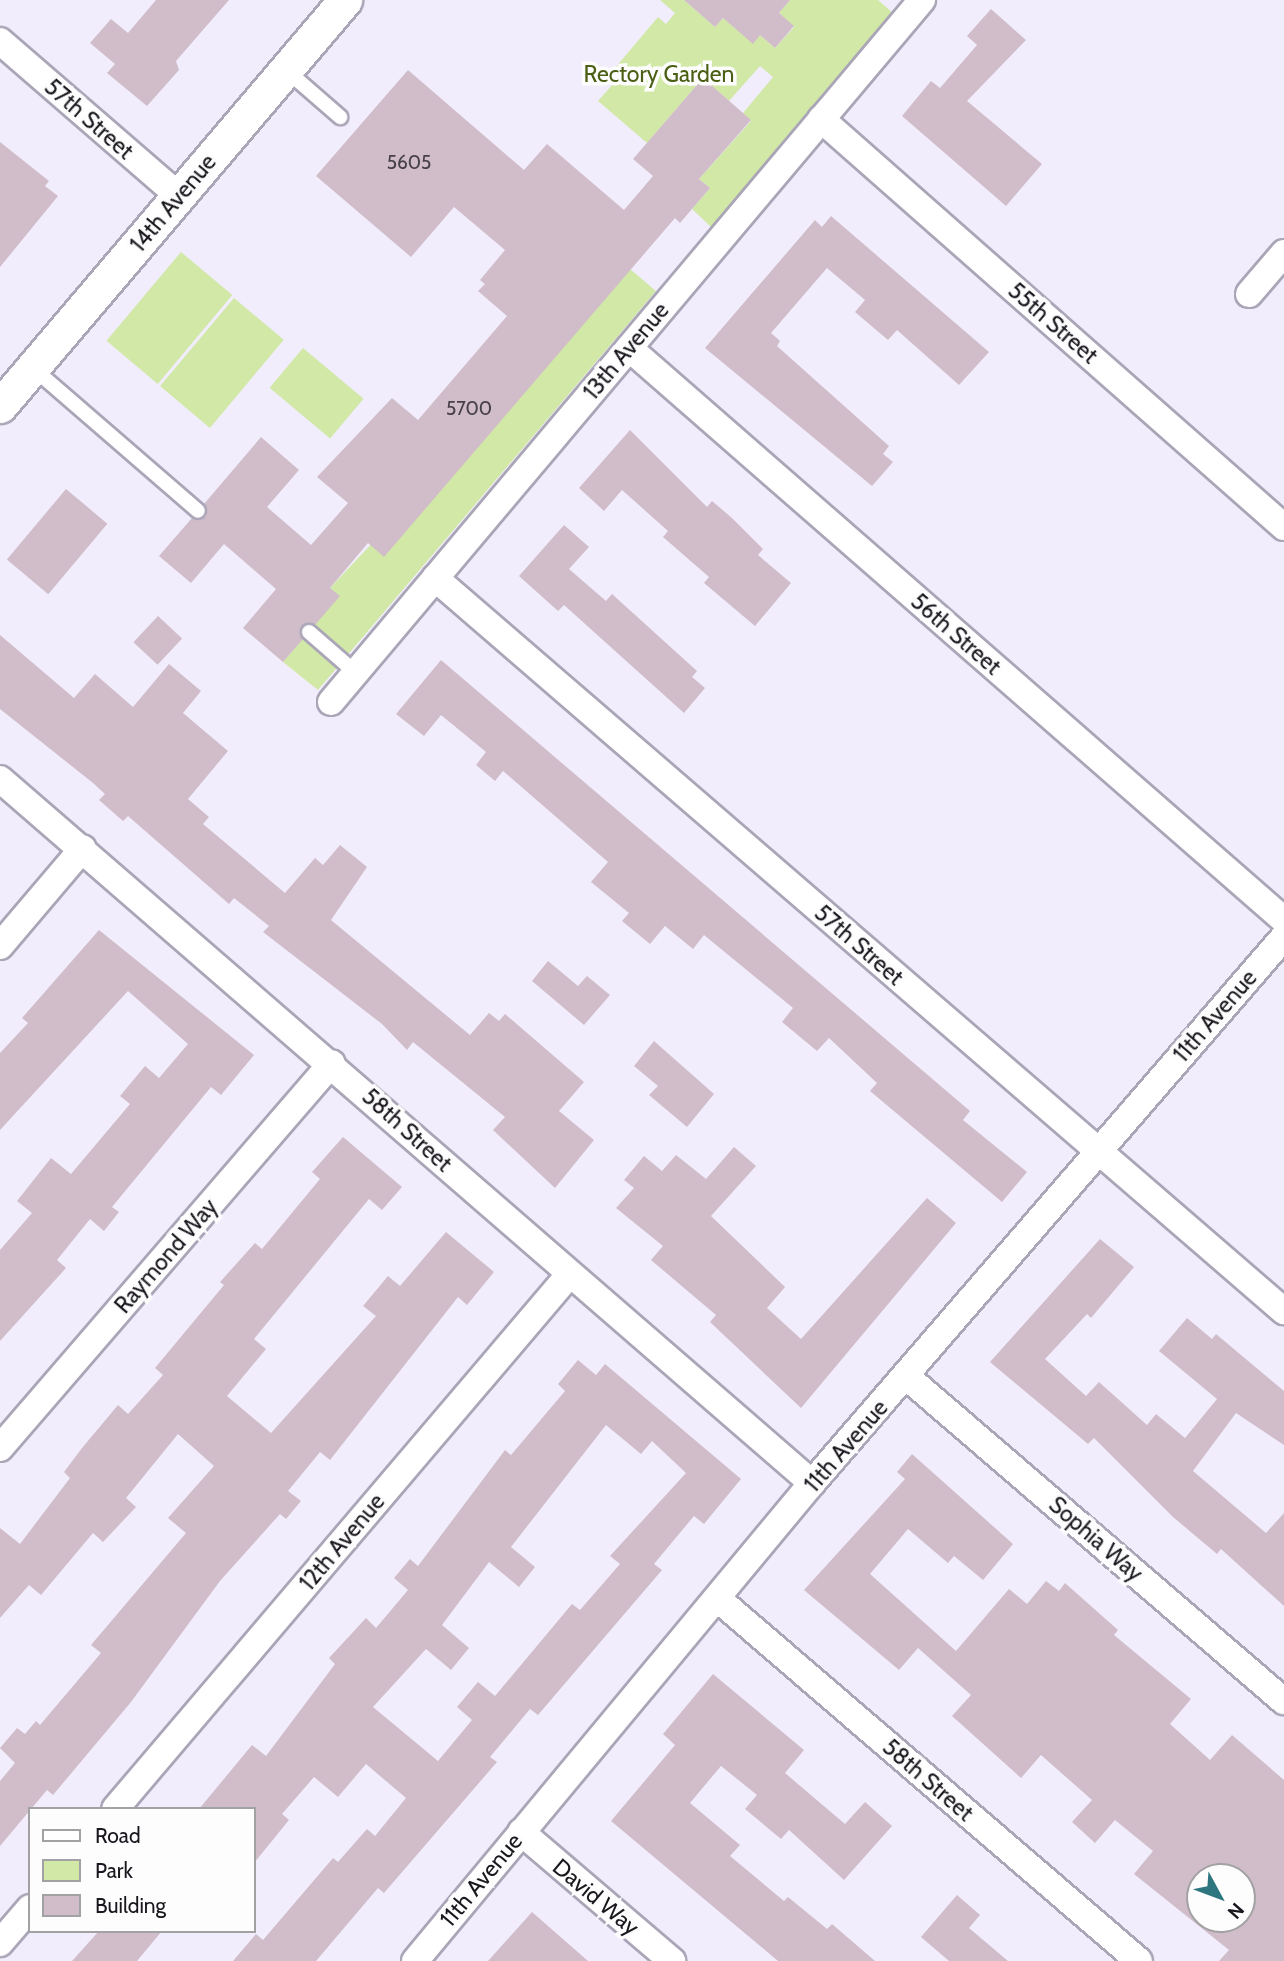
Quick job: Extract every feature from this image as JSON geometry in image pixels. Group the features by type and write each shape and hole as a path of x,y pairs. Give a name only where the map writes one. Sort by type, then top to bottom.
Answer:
{"street":[{"name":"14th Avenue","path":"0,406 345,0"},
{"name":"13th Avenue","path":"331,702 922,0"},
{"name":"57th Street","path":"0,41 178,196"},
{"name":"55th Street","path":"821,119 1284,527"},
{"path":"1249,294 1284,253"},
{"name":"56th Street","path":"629,348 1284,920"},
{"name":"57th Street","path":"435,578 1284,1311"},
{"name":"58th Street","path":"0,779 331,1063 569,1275 812,1483"},
{"path":"0,946 83,848"},
{"name":"11th Avenue","path":"415,1961 812,1483 907,1377 1097,1152 1284,937"},
{"name":"Raymond Way","path":"0,1448 331,1063"},
{"name":"12th Avenue","path":"116,1807 569,1275"},
{"name":"Sophia Way","path":"907,1377 1284,1701"},
{"name":"58th Street","path":"718,1598 1139,1961"},
{"name":"David Way","path":"521,1832 672,1961"},
{"path":"0,1943 28,1910"}],"lane":[{"path":"286,70 340,117"},
{"path":"33,368 198,511"},
{"path":"309,632 355,672"}],"green space":[{"name":"Rectory Garden","path":"660,0 684,0 715,27 723,18 753,43 760,35 775,48 794,27 779,13 790,0 878,0 893,13 711,227 692,209 710,188 699,179 751,121 743,113 773,77 760,66 729,101 703,78 647,143 598,101 622,74 615,68 658,17 666,24 675,13"},
{"path":"181,252 232,295 158,384 106,341"},
{"path":"630,269 656,291 318,690 283,662 339,596 330,588"},
{"path":"234,298 284,340 210,428 160,386"},
{"path":"303,348 364,399 330,439 270,388"}],"building":[{"path":"156,0 229,0 176,61 179,70 147,106 107,73 115,64 90,43 111,19 128,33"},
{"path":"684,0 790,0 779,13 794,26 775,48 760,35 753,44 723,18 715,27"},
{"path":"991,9 1026,40 967,101 1042,164 1006,206 902,116 931,81 940,88 977,45 967,36"},
{"path":"408,70 524,170 547,144 624,210 653,176 633,159 703,78 751,120 699,179 710,188 680,223 675,218 384,557 368,543 330,588 340,596 315,625 301,626 303,639 283,662 243,628 276,589 224,544 191,583 159,556 192,518 206,517 204,504 261,437 299,470 267,507 311,545 348,503 317,477 392,398 418,420 507,316 478,291 485,284 480,280 505,250 454,207 411,257 316,176"},
{"path":"0,142 49,181 45,186 58,196 0,267"},
{"path":"831,216 989,352 959,385 897,330 888,340 855,312 865,300 827,268 771,333 780,341 777,346 889,446 883,454 893,462 872,486 705,348 815,220 822,227"},
{"path":"630,430 707,507 712,501 732,518 763,549 758,555 791,583 755,626 704,583 709,577 663,537 668,531 622,490 604,511 579,488"},
{"path":"66,489 107,524 48,594 7,559"},
{"path":"564,525 589,547 569,569 606,601 612,594 697,671 692,677 705,688 684,713 564,605 558,611 519,576"},
{"path":"158,616 182,639 158,665 133,642"},
{"path":"0,635 74,698 95,674 133,707 169,664 201,691 183,713 228,751 188,799 209,817 203,824 285,893 315,858 323,865 340,845 367,867 331,920 470,1035 489,1013 499,1021 505,1014 584,1082 559,1111 594,1140 555,1188 493,1130 505,1117 413,1042 407,1050 382,1024 263,932 269,926 234,898 229,904 128,816 123,821 99,800 105,794 93,783 0,709"},
{"path":"441,660 970,1111 963,1120 1027,1172 1002,1202 870,1091 877,1083 829,1038 817,1051 782,1022 793,1008 704,935 693,949 665,926 650,944 622,921 629,913 591,882 608,862 503,771 495,781 476,765 486,752 441,715 424,736 396,714"},
{"path":"99,930 254,1055 221,1095 211,1087 112,1207 119,1212 104,1231 90,1219 57,1260 66,1268 0,1341 0,1250 32,1213 17,1201 51,1158 71,1174 130,1104 120,1096 145,1066 159,1078 188,1044 128,991 0,1130 0,1053 28,1023 22,1018"},
{"path":"548,961 578,986 587,976 610,995 584,1025 532,981"},
{"path":"654,1041 714,1094 687,1127 649,1095 658,1086 634,1066"},
{"path":"343,1137 402,1187 382,1210 369,1199 254,1339 266,1349 227,1396 271,1433 376,1316 363,1306 388,1276 400,1286 446,1232 494,1272 467,1305 458,1297 330,1460 320,1452 288,1491 301,1501 286,1519 280,1514 220,1581 131,1702 53,1795 47,1790 33,1807 28,1807 28,1813 0,1846 0,1781 15,1763 0,1748 17,1728 25,1734 36,1721 40,1725 101,1653 91,1645 186,1533 168,1518 214,1466 178,1434 126,1498 136,1507 103,1542 93,1533 41,1595 29,1585 0,1618 0,1528 20,1544 70,1478 64,1472 82,1448 118,1405 128,1414 163,1375 155,1368 224,1285 220,1282 255,1243 262,1249 320,1179 312,1172"},
{"path":"734,1147 756,1166 711,1216 785,1287 767,1308 801,1339 927,1198 956,1223 801,1408 710,1322 716,1315 651,1260 663,1246 616,1208 634,1188 624,1180 644,1156 662,1171 676,1155 706,1179"},
{"path":"1100,1239 1134,1267 1091,1318 1087,1314 1045,1359 1086,1396 1099,1382 1147,1425 1156,1414 1185,1438 1217,1399 1159,1351 1187,1318 1212,1339 1216,1334 1284,1391 1284,1445 1236,1413 1193,1471 1266,1533 1284,1513 1284,1606 1221,1549 1217,1554 1173,1517 1094,1438 1088,1444 990,1362"},
{"path":"578,1360 596,1375 605,1364 741,1479 704,1524 694,1516 654,1564 662,1570 538,1715 530,1709 490,1757 497,1762 384,1893 378,1888 316,1961 233,1961 256,1934 263,1940 333,1858 338,1862 367,1829 375,1836 406,1798 366,1764 338,1797 314,1777 282,1814 289,1820 256,1861 256,1807 201,1807 252,1745 266,1756 335,1664 329,1658 366,1618 376,1628 408,1590 394,1578 410,1559 418,1566 505,1450 511,1455 565,1391 558,1384","holes":["606,1425 641,1454 652,1441 686,1473 610,1556 620,1564 580,1610 572,1604 495,1696 478,1682 457,1707 472,1720 438,1761 373,1707 426,1649 451,1670 469,1648 442,1625 489,1562 519,1587 535,1567 511,1547"]},
{"path":"912,1454 1013,1544 983,1580 954,1556 948,1563 908,1529 870,1574 956,1651 1009,1589 1027,1604 1046,1581 1059,1591 1065,1583 1118,1630 1114,1635 1191,1699 1170,1724 1210,1760 1232,1735 1284,1780 1284,1961 1219,1961 1229,1950 1208,1933 1256,1933 1256,1863 1186,1863 1186,1916 1134,1874 1153,1851 1115,1820 1095,1843 1072,1822 1092,1800 1041,1755 1021,1778 952,1716 971,1695 918,1648 899,1670 804,1590 905,1479 897,1472"},
{"path":"713,1674 804,1750 785,1773 845,1824 865,1802 892,1826 844,1880 789,1830 781,1839 745,1809 757,1795 721,1766 690,1803 740,1845 730,1856 784,1901 788,1897 827,1929 832,1924 875,1961 778,1961 611,1821 675,1745 663,1734"},
{"path":"957,1895 980,1915 969,1928 1008,1961 949,1961 921,1937"},
{"path":"532,1912 588,1961 488,1961"},
{"path":"97,1933 160,1933 137,1961 72,1961"}]}
